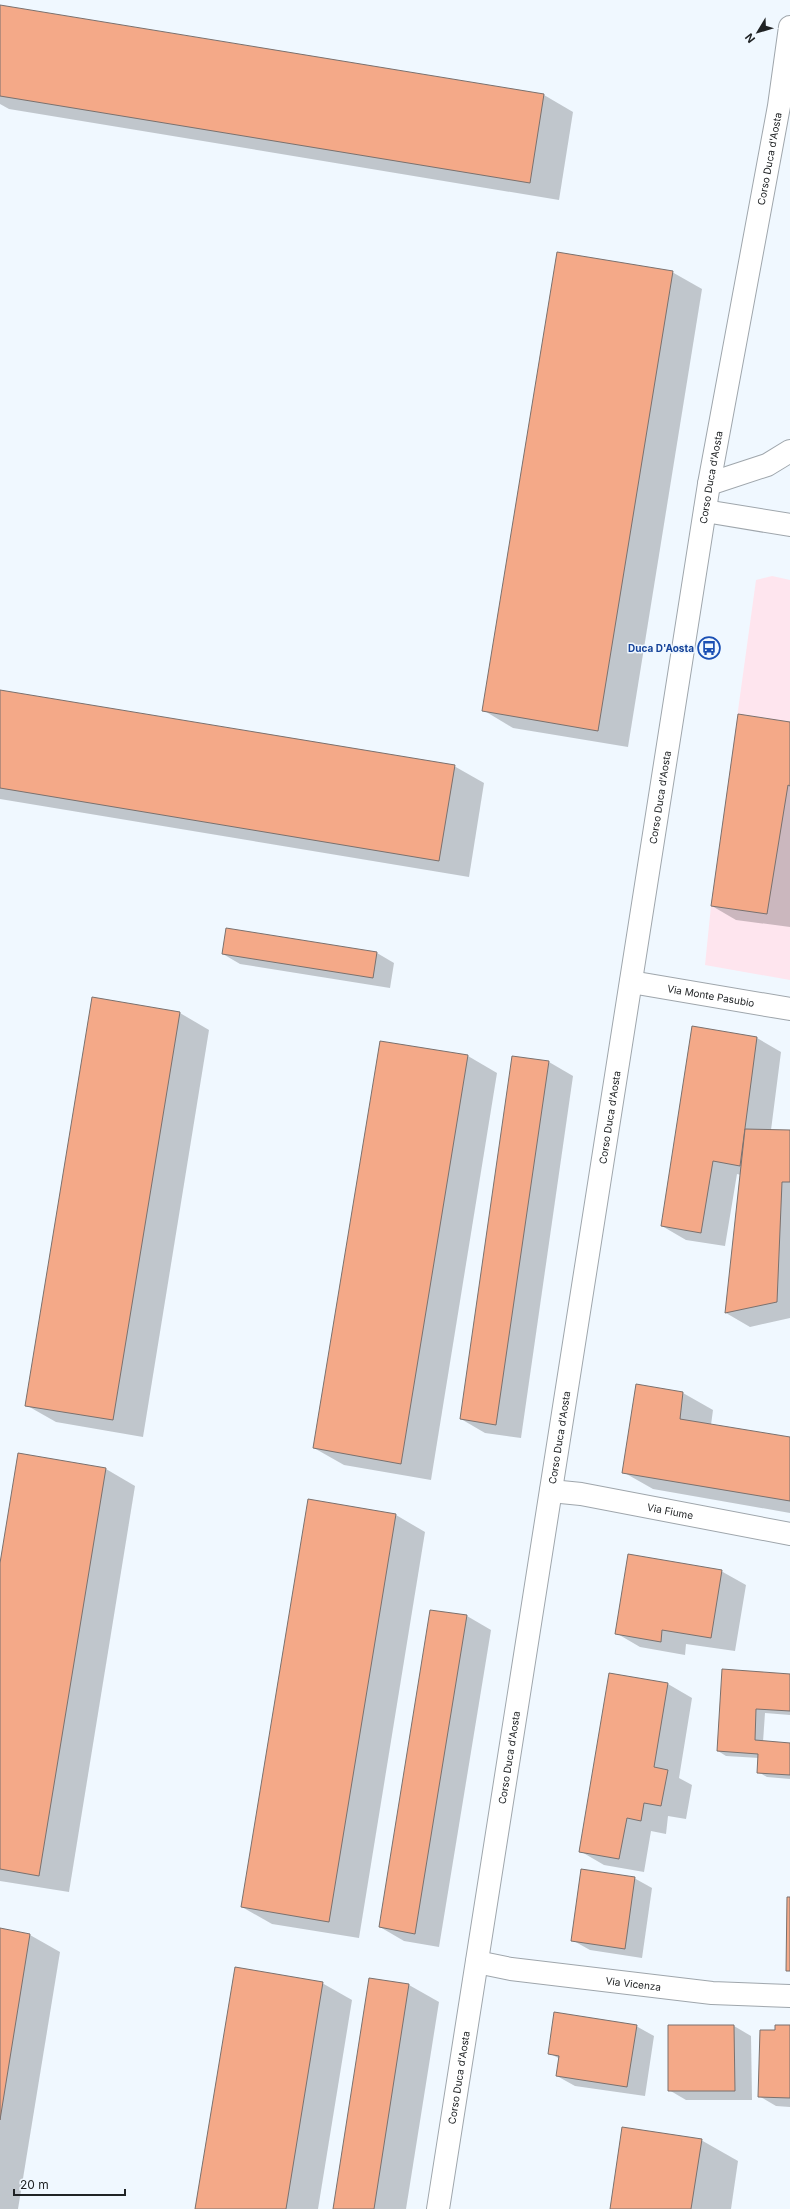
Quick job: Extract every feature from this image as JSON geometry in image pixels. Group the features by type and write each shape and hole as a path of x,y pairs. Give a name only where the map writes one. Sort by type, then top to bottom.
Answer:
{"street":[{"name":"Corso Duca d'Aosta","path":"438,2209 709,484 784,103 790,27"},
{"path":"709,484 767,465 790,451"},
{"path":"705,511 790,525"},
{"name":"Via Monte Pasubio","path":"631,982 790,1009"},
{"name":"Via Fiume","path":"551,1491 589,1496 790,1534"},
{"name":"Via Vicenza","path":"477,1962 511,1969 712,1993 790,1996"}],"shaded area":[{"path":"772,576 790,580 790,980 705,965 711,906 756,580"}],"building":[{"path":"0,5 544,94 530,183 0,96"},
{"path":"557,252 673,271 598,731 482,711"},
{"path":"0,690 455,765 439,861 0,788"},
{"path":"738,714 790,722 790,786 788,785 767,914 711,906"},
{"path":"226,928 377,952 373,978 222,954"},
{"path":"92,997 180,1012 113,1420 25,1406"},
{"path":"692,1026 757,1037 740,1166 713,1161 701,1233 661,1226"},
{"path":"380,1041 468,1055 401,1464 313,1448"},
{"path":"512,1056 549,1061 496,1425 460,1419"},
{"path":"745,1129 790,1130 790,1182 782,1182 777,1302 725,1313"},
{"path":"636,1384 683,1392 680,1419 790,1437 790,1501 622,1473"},
{"path":"18,1453 106,1468 39,1876 0,1869 0,1563"},
{"path":"308,1499 396,1514 329,1922 241,1907"},
{"path":"628,1554 722,1570 711,1638 662,1630 661,1642 615,1634"},
{"path":"430,1610 467,1615 415,1934 379,1927"},
{"path":"722,1669 790,1674 790,1711 756,1709 755,1740 790,1743 790,1775 757,1773 758,1754 717,1751"},
{"path":"609,1673 668,1683 654,1767 668,1770 661,1806 644,1803 641,1821 627,1818 619,1859 579,1852"},
{"path":"581,1869 635,1877 625,1949 571,1941"},
{"path":"787,1897 790,1897 790,1971 786,1971"},
{"path":"0,1928 30,1934 0,2120"},
{"path":"235,1967 323,1982 286,2209 195,2209"},
{"path":"369,1978 409,1984 374,2209 333,2209"},
{"path":"554,2012 637,2025 627,2087 556,2076 559,2056 548,2054"},
{"path":"668,2025 734,2025 735,2091 668,2091"},
{"path":"775,2025 790,2025 790,2098 758,2097 760,2030 775,2030"},
{"path":"622,2127 702,2139 691,2209 610,2209"}],"place":[{"name":"Duca D'Aosta","path":"709,648"}]}
